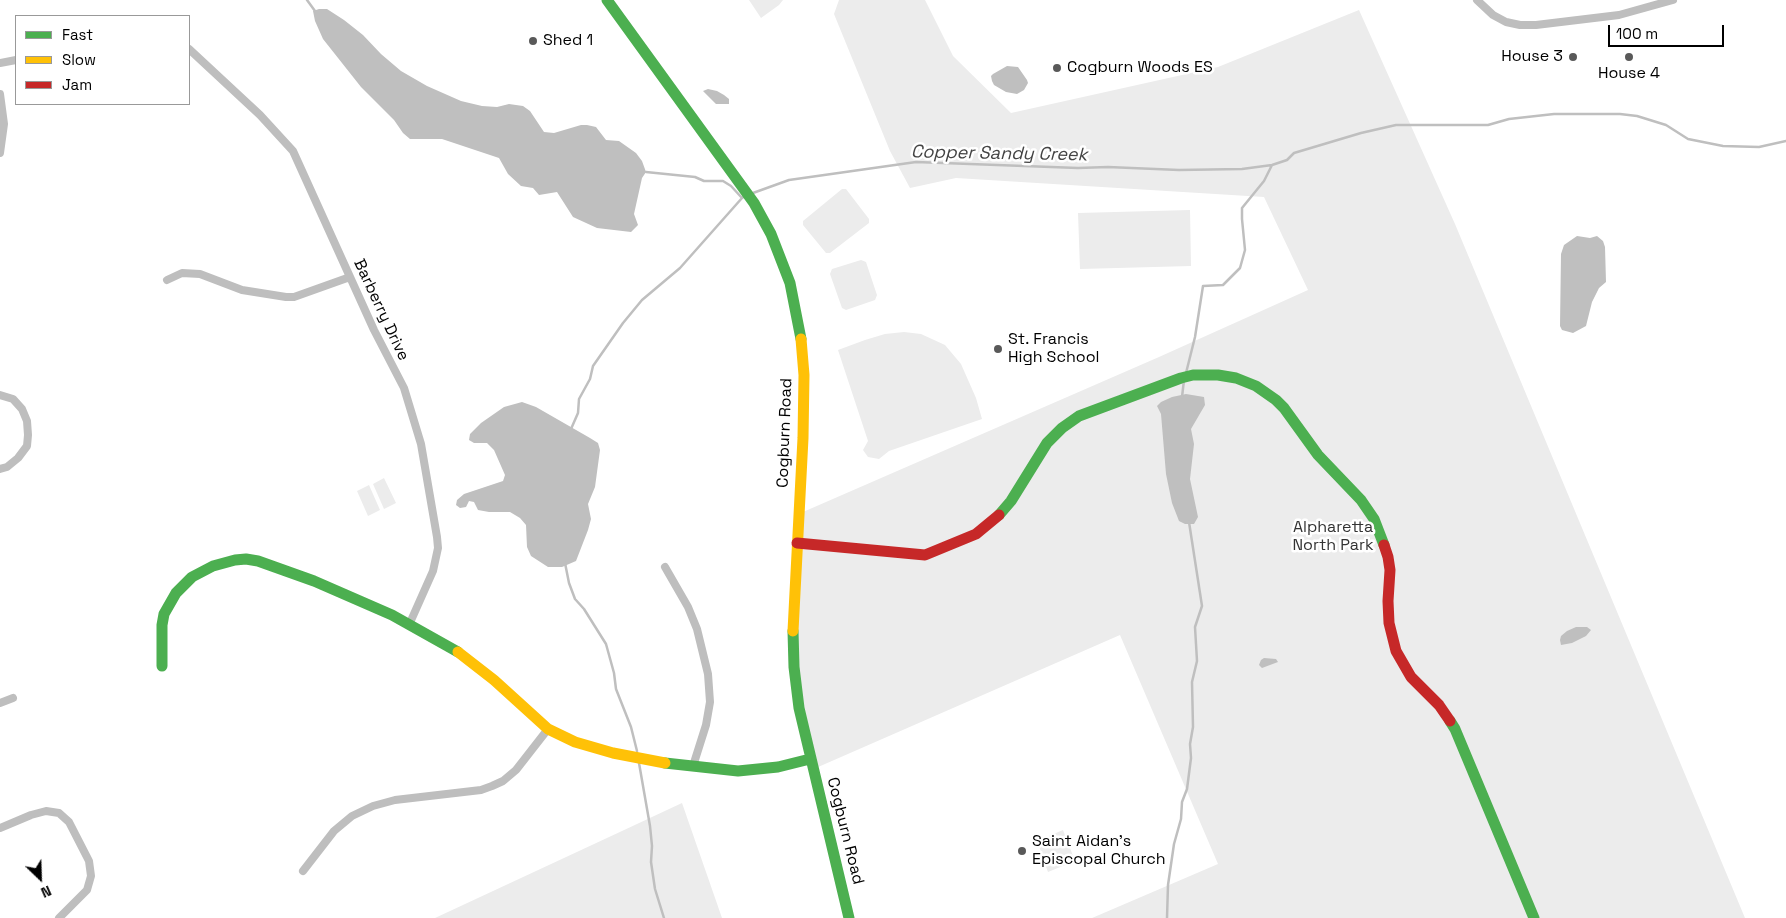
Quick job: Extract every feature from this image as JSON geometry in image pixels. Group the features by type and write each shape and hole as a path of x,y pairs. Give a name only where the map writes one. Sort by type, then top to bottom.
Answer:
{"street":[{"name":"Cogburn Road","path":"607,0 754,203 771,234 790,283 799,321 804,375 793,625 796,693 810,760 849,918"},
{"path":"1477,0 1493,15 1506,22 1520,25 1536,25 1619,15 1673,0"},
{"name":"Barberry Drive","path":"190,49 260,115 293,151 350,277 404,388 420,444 437,536 436,560 430,582 409,625"},
{"path":"0,62 15,60"},
{"path":"0,94 4,124 0,153"},
{"path":"167,280 182,273 200,274 242,290 274,296 294,297 350,277"},
{"path":"797,543 925,555 937,551 976,534 995,519 1010,501 1047,443 1062,428 1079,416 1181,378 1218,375 1236,378 1256,386 1276,400 1288,413 1318,455 1361,500 1374,520 1388,557 1390,570 1389,623 1396,651 1411,677 1438,705 1455,729 1534,918"},
{"path":"0,395 14,399 22,409 27,421 28,435 27,446 18,458 7,467 0,469"},
{"path":"162,666 162,625 164,614 176,593 202,571 217,564 235,560 258,561 314,581 392,615 455,650 494,680 548,729 575,742 613,753 661,763 738,771 778,768 810,760"},
{"path":"665,567 694,622 708,674 710,702 700,747 693,766"},
{"path":"0,704 13,698"},
{"path":"303,871 334,831 352,816 373,806 395,800 481,790 492,786 503,781 516,770 548,729"},
{"path":"0,828 31,814 46,811 59,813 69,822 89,861 91,876 87,890 59,918"}],"green space":[{"path":"749,0 783,0 761,18"},
{"name":"Alpharetta North Park","path":"839,0 925,0 953,56 1011,113 1218,67 1359,10 1455,224 1745,918 1092,918 1218,864 1120,635 809,771 798,671 794,577 803,512 1308,290 1264,197 956,178 910,188 890,151 834,14"},
{"path":"842,189 846,189 869,219 869,223 830,253 826,253 803,225 803,221"},
{"path":"1190,210 1191,266 1080,269 1078,213"},
{"path":"861,260 866,262 877,295 875,300 846,310 842,308 830,274 832,269"},
{"path":"904,332 921,334 945,345 961,364 976,398 982,419 889,451 879,459 868,457 863,450 868,441 838,350 885,334"},
{"path":"384,478 396,503 384,509 373,484"},
{"path":"369,485 380,510 368,516 357,491"},
{"path":"682,803 722,918 435,918 622,831"},
{"path":"1063,830 1075,861 1048,872 1045,864 1040,865 1038,859 1043,857 1037,841"}],"shaded area":[{"path":"327,9 344,20 401,71 427,86 461,101 482,106 497,107 509,104 523,106 530,111 544,132 554,133 587,125 596,127 606,140 619,141 636,153 642,161 646,172 642,178 634,214 638,225 631,232 597,228 573,217 557,192 539,195 533,188 521,186 508,174 499,158 442,139 410,139 361,87 323,39 313,11"},
{"path":"1007,66 1018,67 1027,80 1028,83 1024,90 1017,94 1006,92 994,85 992,81 991,76 993,74"},
{"path":"708,89 724,95 729,99 729,104 716,104 703,91"},
{"path":"1577,236 1590,238 1597,236 1603,241 1605,247 1606,282 1599,288 1592,302 1586,326 1573,333 1562,330 1560,326 1561,254 1564,245"},
{"path":"1186,394 1204,397 1205,405 1191,429 1194,444 1190,479 1198,517 1194,524 1185,524 1179,521 1172,503 1166,474 1161,414 1157,406 1172,397"},
{"path":"522,402 536,407 590,438 598,443 600,450 595,487 588,504 591,519 588,530 576,561 562,567 548,567 531,556 527,547 526,525 520,518 510,512 478,510 474,502 469,501 466,507 460,508 456,505 457,500 464,494 503,481 505,475 494,450 487,443 474,443 469,440 470,434 481,423 504,407"},
{"path":"1576,627 1587,627 1591,630 1586,636 1572,643 1561,645 1561,636"},
{"path":"1264,658 1276,659 1278,662 1262,668 1259,665"}],"waterway":[{"path":"307,0 315,11"},
{"name":"Copper Sandy Creek","path":"753,193 789,180 916,162 1078,168 1242,169 1272,165 1287,160 1294,153 1361,133 1396,125 1488,125 1509,119 1554,114 1620,114 1637,116 1666,125 1688,139 1723,146 1759,147 1786,141"},
{"path":"1186,373 1195,337 1203,286 1223,285 1240,268 1245,250 1242,208 1264,181 1272,165"},
{"path":"646,172 695,177 704,181 723,181 731,186 742,198"},
{"name":"Copper Sandy Creek","path":"571,429 578,413 579,399 590,379 593,366 623,323 642,300 680,268 745,196"},
{"path":"1182,397 1184,380"},
{"path":"1167,918 1168,885 1174,844 1181,819 1182,802 1187,789 1191,758 1190,744 1193,727 1192,682 1197,661 1195,627 1202,606 1189,522"},
{"name":"Copper Sandy Creek","path":"565,563 575,599 584,609 606,644 614,673 616,689 631,727 637,751"},
{"name":"Copper Sandy Creek","path":"639,763 650,826 651,862 655,889 664,918"}],"traffic: fast":[{"path":"607,0 754,203 771,234 790,283 801,339"},
{"path":"999,515 1011,501 1047,443 1062,428 1079,416 1181,378 1193,375 1218,375 1236,378 1256,386 1284,408 1318,455 1361,500 1374,519 1384,545"},
{"path":"162,666 162,625 164,614 176,593 192,577 213,566 246,559 258,561 314,581 392,615 458,652"},
{"path":"793,631 794,667 799,708 849,918"},
{"path":"1450,721 1534,918"},
{"path":"665,763 738,771 778,767 810,759"}],"traffic: slow":[{"path":"793,631 803,438 804,375 801,339"},
{"path":"458,652 494,680 548,729 575,742 613,753 665,763"}],"traffic: jam":[{"path":"797,543 925,555 976,534 999,515"},
{"path":"1384,545 1390,570 1389,623 1396,651 1411,677 1439,705 1450,721"}],"place":[{"name":"Shed 1","path":"533,41"},
{"name":"House 3","path":"1573,57"},
{"name":"House 4","path":"1629,57"},
{"name":"Cogburn Woods ES","path":"1057,68"},
{"name":"St. Francis High School","path":"998,349"},
{"name":"Saint Aidan's Episcopal Church","path":"1022,851"}]}
